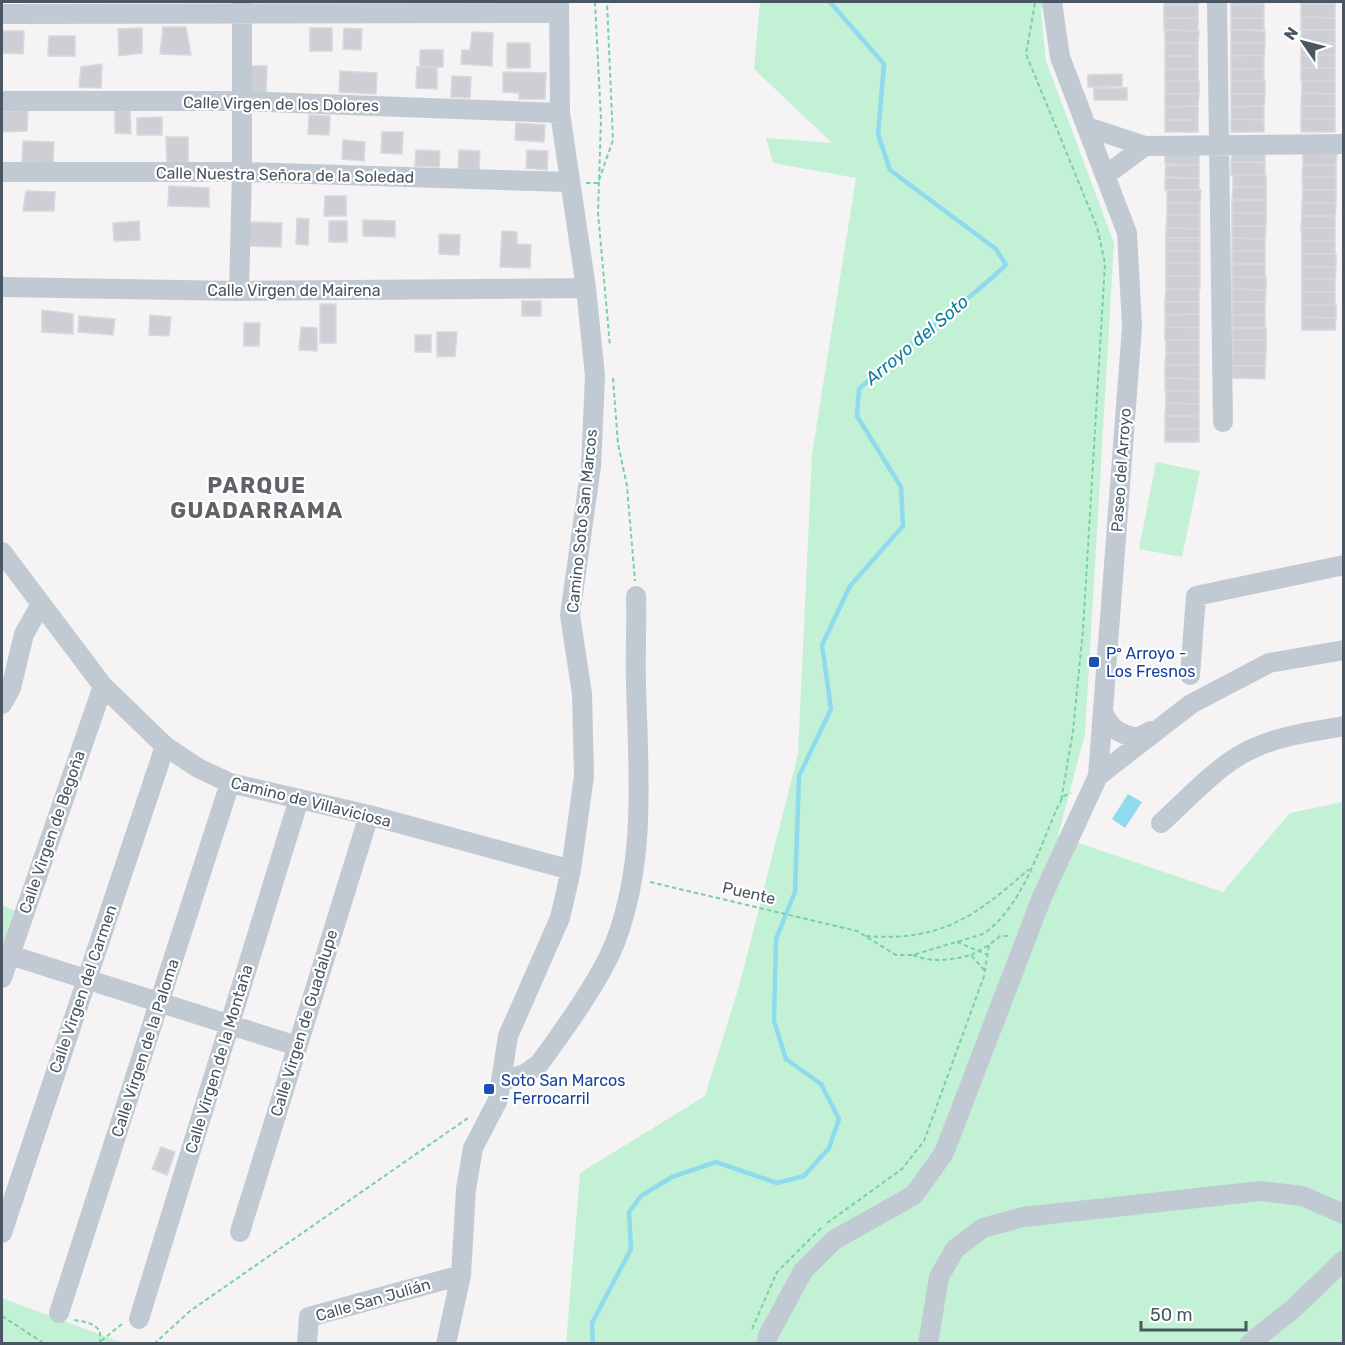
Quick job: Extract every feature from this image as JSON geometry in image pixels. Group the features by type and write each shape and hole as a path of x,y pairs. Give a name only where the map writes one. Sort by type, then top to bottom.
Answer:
{"street":[{"name":"Paseo del Arroyo","path":"759,1338 768,1336 803,1271 834,1240 914,1195 944,1153 1042,897 1098,776 1132,327 1126,232 1060,57 1053,2"},
{"path":"1217,2 1223,423"},
{"path":"239,291 242,8"},
{"path":"2,14 242,8 559,8"},
{"name":"Camino Soto San Marcos","path":"446,1344 461,1275 466,1189 473,1148 498,1100 508,1036 560,918 571,870 584,776 582,694 570,615 591,466 595,376 586,288 568,182 560,113 559,8"},
{"name":"Calle Virgen de los Dolores","path":"2,101 242,101 560,113"},
{"path":"1087,127 1145,146 1344,144"},
{"path":"1106,175 1145,146"},
{"name":"Calle Nuestra Señora de la Soledad","path":"2,172 242,172 568,182"},
{"name":"Calle Virgen de Mairena","path":"2,287 239,291 586,288"},
{"name":"Camino de Villaviciosa","path":"2,552 40,606 103,686 165,746 198,768 230,783 369,815 571,870"},
{"path":"1190,675 1196,596 1344,565"},
{"path":"502,1081 525,1074 539,1064 597,975 621,927 633,878 639,818 636,596"},
{"path":"2,704 11,688 24,634 40,606"},
{"path":"1098,776 1191,704 1269,663 1344,650"},
{"name":"Calle Virgen de Begoña","path":"2,978 103,686"},
{"path":"1103,711 1108,725 1119,734 1137,738 1162,726"},
{"path":"1161,823 1231,762 1252,748 1278,739 1344,726"},
{"name":"Calle Virgen del Carmen","path":"2,1233 165,746"},
{"name":"Calle Virgen de la Paloma","path":"59,1313 230,783"},
{"name":"Calle Virgen de la Montaña","path":"139,1319 298,799"},
{"name":"Calle Virgen de Guadalupe","path":"240,1232 369,815"},
{"path":"10,955 297,1046"},
{"path":"928,1344 939,1277 955,1249 983,1228 1023,1216 1261,1191 1302,1196 1344,1214"},
{"path":"1249,1344 1294,1308 1344,1260"},
{"name":"Calle San Julián","path":"307,1344 309,1317 461,1275"}],"path":[{"path":"595,2 601,120 598,213 610,347"},
{"path":"598,183 613,140 607,2"},
{"path":"863,935 896,955 913,955 983,934 992,928 1012,906 1061,801 1073,731 1083,630 1105,263 1096,227 1026,54 1035,2"},
{"path":"568,182 598,183"},
{"path":"613,376 618,444 627,486 636,596"},
{"path":"1061,801 1072,793"},
{"path":"863,935 895,938 920,936 965,918 991,903 1029,868"},
{"name":"Puente","path":"646,881 857,931 863,935"},
{"path":"913,955 922,960 949,960 971,955 1000,936 1027,938"},
{"path":"957,941 988,955"},
{"path":"759,1338 753,1323 777,1272 815,1232 902,1169 924,1140 985,971 989,945"},
{"path":"971,955 985,971"},
{"path":"154,1344 190,1311 471,1116"},
{"path":"59,1313 65,1318 88,1322 95,1326 100,1331 100,1343"},
{"path":"2,1316 45,1344"},
{"path":"100,1343 122,1323 139,1319"}],"green space":[{"path":"760,2 1043,2 1041,11 1046,61 1114,243 1085,734 1058,836 1223,892 1290,813 1343,802 1343,1343 566,1344 580,1173 705,1096 740,983 798,754 812,454 856,178 773,163 766,138 832,143 754,69"},
{"path":"1156,462 1200,471 1182,557 1139,549"},
{"path":"2,905 17,912 2,956"},
{"path":"2,1298 123,1343 2,1343"}],"water":[{"path":"1128,794 1142,802 1125,828 1112,819"}],"building":[{"path":"513,2 535,2 535,6 512,7"},
{"path":"1165,2 1198,2 1198,5 1164,5"},
{"path":"1231,2 1264,2 1264,4 1231,5"},
{"path":"1301,2 1335,2 1335,4 1301,4"},
{"path":"1264,4 1264,18 1231,18 1231,5"},
{"path":"1301,4 1335,4 1335,18 1301,17"},
{"path":"1164,5 1198,5 1198,18 1164,18"},
{"path":"1301,17 1335,18 1335,30 1301,30"},
{"path":"1164,18 1198,18 1198,31 1164,30"},
{"path":"1231,18 1264,18 1264,30 1231,30"},
{"path":"163,27 186,27 191,55 160,54"},
{"path":"142,28 142,53 119,56 118,29"},
{"path":"310,28 332,28 332,51 310,51"},
{"path":"344,28 362,29 361,50 343,49"},
{"path":"1165,30 1199,31 1198,43 1165,43"},
{"path":"1231,30 1265,31 1265,43 1231,43"},
{"path":"1302,30 1335,30 1335,43 1301,43"},
{"path":"2,31 24,31 23,54 2,53"},
{"path":"472,32 493,33 492,66 461,64 462,50 470,50"},
{"path":"49,36 75,36 75,56 48,56"},
{"path":"507,43 530,43 530,68 507,68"},
{"path":"1165,43 1198,43 1198,56 1165,56"},
{"path":"1231,43 1265,43 1264,55 1231,56"},
{"path":"1301,43 1335,43 1335,55 1301,55"},
{"path":"420,50 443,50 443,67 420,67"},
{"path":"1264,55 1264,69 1231,69 1231,56"},
{"path":"1301,55 1335,55 1335,68 1301,68"},
{"path":"1165,56 1198,56 1198,69 1165,69"},
{"path":"102,64 101,88 79,87 81,67"},
{"path":"251,66 267,66 266,94 249,93"},
{"path":"417,67 437,67 437,89 416,88"},
{"path":"1301,68 1335,68 1335,81 1301,81"},
{"path":"1165,69 1198,69 1198,81 1165,81"},
{"path":"1231,69 1264,69 1264,81 1231,81"},
{"path":"340,71 377,73 376,94 339,92"},
{"path":"503,72 546,73 545,99 519,99 519,93 503,92"},
{"path":"1122,74 1122,86 1088,87 1088,75"},
{"path":"452,76 471,77 470,98 451,97"},
{"path":"1165,81 1199,81 1199,94 1165,94"},
{"path":"1231,81 1265,81 1265,94 1231,94"},
{"path":"1302,81 1335,81 1335,94 1302,93"},
{"path":"1094,88 1127,88 1127,100 1094,100"},
{"path":"1302,93 1335,94 1335,106 1301,106"},
{"path":"1165,94 1199,94 1198,106 1165,107"},
{"path":"1231,94 1265,94 1264,106 1231,107"},
{"path":"1198,106 1198,120 1165,120 1165,107"},
{"path":"1264,106 1264,120 1231,119 1231,107"},
{"path":"1301,106 1335,106 1335,119 1301,119"},
{"path":"28,110 27,131 2,132 2,111"},
{"path":"115,110 130,110 131,134 115,133"},
{"path":"309,115 330,116 329,135 308,134"},
{"path":"162,117 162,135 137,135 137,118"},
{"path":"1231,119 1264,120 1264,132 1231,132"},
{"path":"1301,119 1335,119 1335,132 1301,132"},
{"path":"1165,120 1198,120 1198,132 1165,132"},
{"path":"516,123 545,125 544,142 515,140"},
{"path":"382,132 403,132 402,154 381,153"},
{"path":"166,137 188,137 188,162 167,163"},
{"path":"343,140 365,142 364,161 342,159"},
{"path":"23,141 54,142 53,163 22,162"},
{"path":"416,150 440,151 439,167 415,166"},
{"path":"459,150 480,151 479,170 458,169"},
{"path":"527,150 548,151 547,170 526,168"},
{"path":"1232,150 1265,150 1265,163 1231,162"},
{"path":"1165,151 1199,152 1199,165 1165,164"},
{"path":"1303,152 1337,152 1336,165 1303,165"},
{"path":"1231,162 1265,162 1265,175 1231,175"},
{"path":"1166,165 1199,165 1199,178 1165,178"},
{"path":"1303,165 1336,165 1336,177 1302,177"},
{"path":"1233,175 1266,175 1266,187 1233,187"},
{"path":"1165,177 1199,178 1199,190 1165,190"},
{"path":"1302,177 1336,177 1336,190 1303,190"},
{"path":"169,186 209,188 209,207 168,206"},
{"path":"1233,187 1266,187 1266,200 1232,200"},
{"path":"1167,190 1201,190 1200,203 1167,203"},
{"path":"1303,190 1336,190 1336,203 1302,203"},
{"path":"26,191 55,192 54,211 23,211"},
{"path":"325,196 346,196 346,216 324,216"},
{"path":"1232,200 1266,200 1266,213 1232,213"},
{"path":"1167,203 1200,203 1200,215 1167,215"},
{"path":"1302,203 1336,203 1335,216 1302,216"},
{"path":"1232,213 1266,213 1266,226 1232,226"},
{"path":"1167,215 1200,215 1200,229 1166,228"},
{"path":"1302,216 1335,216 1335,228 1301,228"},
{"path":"297,218 309,219 308,245 296,244"},
{"path":"363,220 395,221 395,237 363,236"},
{"path":"139,221 140,240 114,241 113,223"},
{"path":"329,221 347,221 347,242 329,242"},
{"path":"250,222 282,223 281,247 249,246"},
{"path":"1232,226 1266,226 1265,239 1232,238"},
{"path":"1166,228 1200,229 1200,241 1166,241"},
{"path":"1301,228 1335,228 1335,241 1302,241"},
{"path":"502,231 517,232 517,244 531,245 530,268 500,267"},
{"path":"439,234 460,235 459,255 439,254"},
{"path":"1166,238 1200,238 1200,251 1166,251"},
{"path":"1232,238 1265,239 1265,251 1232,251"},
{"path":"1302,241 1335,241 1335,254 1302,254"},
{"path":"1166,251 1200,251 1200,263 1166,263"},
{"path":"1232,251 1265,251 1265,264 1232,264"},
{"path":"1302,254 1336,254 1336,267 1302,267"},
{"path":"1166,263 1200,263 1200,276 1166,276"},
{"path":"1232,264 1265,264 1265,277 1232,277"},
{"path":"1302,267 1336,267 1335,279 1302,279"},
{"path":"1166,276 1200,276 1200,289 1166,289"},
{"path":"1232,277 1266,277 1266,290 1232,289"},
{"path":"1302,279 1335,279 1335,292 1302,292"},
{"path":"1166,289 1199,289 1199,302 1165,302"},
{"path":"1232,289 1266,290 1265,302 1232,302"},
{"path":"1302,292 1335,292 1335,305 1302,305"},
{"path":"522,301 541,301 541,316 522,316"},
{"path":"1165,302 1199,302 1199,314 1165,315"},
{"path":"1232,302 1265,302 1265,315 1232,315"},
{"path":"320,304 336,304 336,343 320,343"},
{"path":"1302,305 1336,305 1336,318 1302,317"},
{"path":"42,310 73,314 73,334 42,332"},
{"path":"1199,314 1199,328 1165,327 1165,315"},
{"path":"150,315 171,317 169,336 149,335"},
{"path":"1232,315 1265,315 1265,328 1232,328"},
{"path":"79,316 115,319 113,335 78,332"},
{"path":"1302,317 1336,318 1335,330 1302,330"},
{"path":"244,323 260,323 259,346 244,346"},
{"path":"301,327 317,328 317,351 299,350"},
{"path":"1165,327 1199,328 1199,340 1165,340"},
{"path":"1232,327 1266,328 1266,340 1232,340"},
{"path":"437,332 457,332 455,356 437,357"},
{"path":"415,335 431,335 431,352 415,352"},
{"path":"1166,340 1199,340 1199,353 1166,353"},
{"path":"1232,340 1266,340 1266,353 1232,353"},
{"path":"1166,353 1199,353 1199,365 1165,365"},
{"path":"1232,353 1266,353 1265,366 1232,366"},
{"path":"1165,365 1199,365 1199,379 1165,378"},
{"path":"1232,366 1265,366 1265,379 1232,378"},
{"path":"1165,378 1199,379 1199,391 1165,391"},
{"path":"1166,391 1199,391 1199,404 1166,403"},
{"path":"1166,403 1199,404 1199,416 1165,416"},
{"path":"1165,416 1199,416 1199,429 1165,429"},
{"path":"1165,429 1199,429 1199,442 1165,442"},
{"path":"161,1147 175,1152 167,1175 152,1169"}],"waterway":[{"name":"Arroyo del Soto","path":"593,1344 592,1323 631,1249 629,1212 641,1196 672,1177 716,1162 777,1183 804,1176 829,1148 839,1119 821,1084 786,1059 774,1021 776,939 795,892 799,776 831,709 822,645 850,586 903,526 901,487 857,416 859,389 1006,265 996,249 890,170 878,134 884,64 830,2"}],"place":[{"name":"Pº Arroyo - Los Fresnos","path":"1094,662"},
{"name":"Soto San Marcos - Ferrocarril","path":"489,1089"}],"district":[{"name":"PARQUE GUADARRAMA","path":"257,498"}]}
